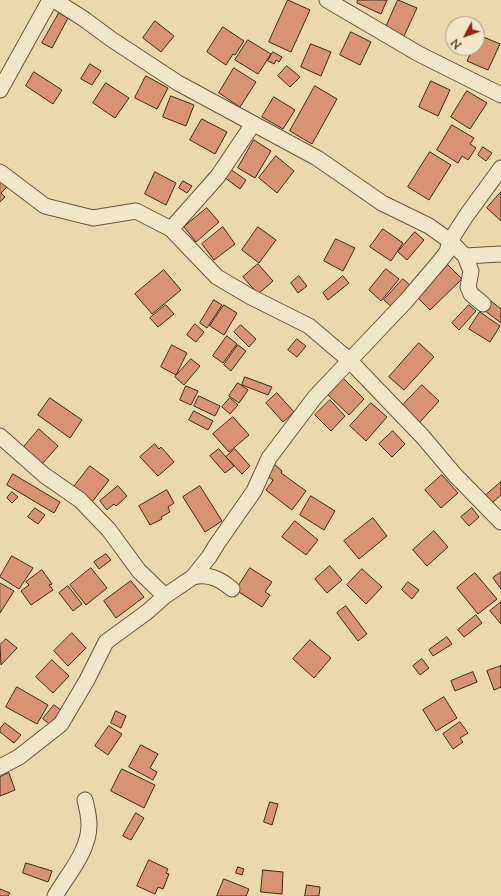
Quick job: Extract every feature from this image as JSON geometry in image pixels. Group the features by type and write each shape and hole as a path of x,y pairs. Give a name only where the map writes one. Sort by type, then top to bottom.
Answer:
{"street":[{"path":"0,90 50,0"},
{"path":"54,0 178,83 317,158 382,203 429,226 450,241 465,256 471,272 468,288 471,294 483,304"},
{"path":"327,0 419,54 501,95"},
{"path":"171,229 218,176 253,124"},
{"path":"0,767 18,757 61,724 87,680 106,642 147,612 165,596 193,577 209,557 216,544 254,491 269,458 315,397 406,301 440,261 447,252 450,241 466,216 501,168"},
{"path":"0,172 45,206 93,218 136,211 171,229 217,276 251,297 309,326 349,360 423,437 455,475 501,522"},
{"path":"465,256 501,254"},
{"path":"0,436 44,475 80,500 108,530 139,571 165,596"},
{"path":"193,577 202,575 212,577 232,589"},
{"path":"56,896 77,861 87,838 89,826 85,800"}],"building":[{"path":"288,0 310,10 291,52 269,42"},
{"path":"358,0 387,0 381,14 357,3"},
{"path":"398,0 417,8 404,36 386,27"},
{"path":"59,13 68,18 52,48 42,43"},
{"path":"155,21 174,36 161,52 143,38"},
{"path":"223,27 244,41 226,65 207,52"},
{"path":"351,32 371,42 360,65 340,55"},
{"path":"485,38 500,44 488,70 467,61 469,56 485,56"},
{"path":"248,40 271,54 258,74 235,60"},
{"path":"311,44 331,52 321,76 301,67"},
{"path":"273,52 282,57 279,62 276,60 274,64 268,61"},
{"path":"90,64 101,71 92,85 81,79"},
{"path":"287,66 300,77 290,87 278,76"},
{"path":"234,68 256,82 240,107 219,93"},
{"path":"34,72 62,90 53,104 26,86"},
{"path":"146,76 168,88 157,109 135,98"},
{"path":"431,81 450,90 438,116 419,107"},
{"path":"106,83 129,98 115,118 93,103"},
{"path":"315,86 337,99 312,144 290,131"},
{"path":"467,91 487,103 470,129 451,117"},
{"path":"171,96 194,105 186,126 163,117"},
{"path":"274,97 295,110 283,129 262,117"},
{"path":"202,119 227,132 215,154 190,140"},
{"path":"452,125 474,138 470,144 476,148 468,160 462,156 458,163 437,150"},
{"path":"254,140 271,151 255,178 238,168"},
{"path":"483,147 492,153 486,161 478,155"},
{"path":"430,152 451,165 429,200 408,187"},
{"path":"276,156 294,171 277,193 259,178"},
{"path":"230,169 246,180 240,189 224,177"},
{"path":"155,172 176,183 166,205 145,194"},
{"path":"0,180 7,187 1,193 5,197 0,202"},
{"path":"183,181 192,186 187,193 179,188"},
{"path":"501,192 501,221 487,208"},
{"path":"207,208 219,222 196,242 184,227"},
{"path":"223,227 235,244 214,260 202,244"},
{"path":"258,227 276,240 259,263 242,250"},
{"path":"383,229 403,243 391,261 370,247"},
{"path":"415,232 424,240 407,260 398,252"},
{"path":"336,239 355,248 343,271 324,261"},
{"path":"258,264 273,281 258,294 243,277"},
{"path":"448,265 462,279 430,310 416,296"},
{"path":"386,269 399,279 381,301 369,290"},
{"path":"164,270 181,290 152,314 135,294"},
{"path":"299,276 307,286 298,293 291,283"},
{"path":"343,276 349,283 328,300 323,293"},
{"path":"403,279 412,287 393,308 384,300"},
{"path":"214,300 222,305 207,328 200,323"},
{"path":"491,301 501,309 501,323 484,310"},
{"path":"166,305 174,314 158,327 150,318"},
{"path":"224,305 237,313 224,335 210,326"},
{"path":"469,305 476,311 459,330 452,323"},
{"path":"480,312 500,326 490,342 469,329"},
{"path":"195,324 204,332 196,342 187,335"},
{"path":"241,325 256,339 249,347 234,332"},
{"path":"227,336 237,344 223,363 213,356"},
{"path":"297,339 306,346 297,357 288,350"},
{"path":"419,343 434,357 404,390 389,377"},
{"path":"172,345 187,353 176,375 161,367"},
{"path":"238,345 246,351 231,371 224,365"},
{"path":"191,359 200,366 184,385 175,377"},
{"path":"245,377 272,387 268,395 242,385"},
{"path":"343,378 364,399 349,415 327,394"},
{"path":"238,383 248,390 239,403 229,396"},
{"path":"422,385 439,401 420,422 402,406"},
{"path":"186,386 198,391 191,405 180,400"},
{"path":"277,393 294,412 283,422 266,403"},
{"path":"199,396 220,406 215,416 194,406"},
{"path":"50,398 82,420 70,438 38,415"},
{"path":"230,398 238,405 230,414 222,407"},
{"path":"330,400 345,416 331,431 315,415"},
{"path":"371,403 387,417 366,441 350,426"},
{"path":"194,411 213,421 208,430 189,420"},
{"path":"233,417 249,435 229,452 213,434"},
{"path":"39,429 58,446 42,464 23,448"},
{"path":"393,431 405,444 392,457 379,444"},
{"path":"155,444 159,449 161,447 174,462 158,476 140,457"},
{"path":"219,449 234,466 225,473 210,456"},
{"path":"235,449 250,466 242,474 226,457"},
{"path":"275,465 282,471 281,473 306,491 292,510 266,490 273,480 267,476"},
{"path":"90,466 109,480 92,502 73,488"},
{"path":"13,474 60,502 54,513 7,485"},
{"path":"442,475 458,493 441,508 425,490"},
{"path":"501,482 501,495 493,502 486,495"},
{"path":"118,486 127,496 116,506 114,504 107,510 100,501"},
{"path":"200,486 222,521 205,532 183,497"},
{"path":"167,490 174,503 168,507 170,512 161,517 162,519 150,525 139,506"},
{"path":"12,492 18,497 12,503 7,498"},
{"path":"311,496 335,511 324,530 300,515"},
{"path":"35,508 45,515 38,524 28,517"},
{"path":"472,508 479,517 469,526 461,517"},
{"path":"373,518 387,536 359,559 344,541"},
{"path":"295,521 318,540 306,555 282,537"},
{"path":"434,531 448,547 427,566 413,550"},
{"path":"106,554 111,560 99,569 94,562"},
{"path":"12,556 33,568 19,589 0,577"},
{"path":"330,566 342,580 327,593 315,579"},
{"path":"91,568 107,588 86,605 70,585"},
{"path":"250,568 272,582 265,592 270,595 262,607 236,590"},
{"path":"362,569 382,587 366,604 347,585"},
{"path":"42,570 52,584 49,585 53,590 31,605 21,591 29,585 26,582"},
{"path":"501,572 501,589 493,578"},
{"path":"475,573 497,599 478,614 457,588"},
{"path":"131,581 144,597 116,618 104,601"},
{"path":"408,582 419,590 412,599 402,590"},
{"path":"0,583 14,591 0,613"},
{"path":"68,586 82,604 73,611 59,593"},
{"path":"501,602 501,624 490,611"},
{"path":"346,606 367,634 358,641 337,613"},
{"path":"476,615 482,623 464,637 458,630"},
{"path":"72,633 86,648 68,666 54,651"},
{"path":"447,637 452,644 433,656 429,650"},
{"path":"6,639 17,648 1,665 0,645"},
{"path":"310,640 331,658 314,678 293,659"},
{"path":"422,659 429,668 420,675 413,666"},
{"path":"52,660 69,676 53,693 36,677"},
{"path":"501,666 501,687 494,690 487,671"},
{"path":"473,672 477,682 455,691 451,681"},
{"path":"17,687 48,705 37,724 6,707"},
{"path":"444,697 457,718 436,731 423,710"},
{"path":"54,705 62,711 51,725 43,719"},
{"path":"116,711 126,716 121,728 111,723"},
{"path":"460,722 468,733 460,738 463,742 453,749 443,734"},
{"path":"5,723 21,735 14,743 0,732 0,729"},
{"path":"109,726 122,734 108,755 95,746"},
{"path":"141,745 158,754 150,768 157,772 153,780 129,767"},
{"path":"122,769 155,785 144,808 111,791"},
{"path":"9,773 15,790 0,796 0,777"},
{"path":"270,802 278,804 272,825 264,822"},
{"path":"136,813 144,818 131,840 123,836"},
{"path":"149,860 168,869 166,873 169,874 163,889 158,887 155,894 137,886"},
{"path":"26,863 52,871 48,882 23,873"},
{"path":"238,867 244,869 242,875 236,873"},
{"path":"263,870 283,872 282,894 261,892"},
{"path":"224,879 249,889 246,896 217,896"},
{"path":"307,885 320,887 319,896 305,896"},
{"path":"0,889 10,893 8,896 0,896"}]}
